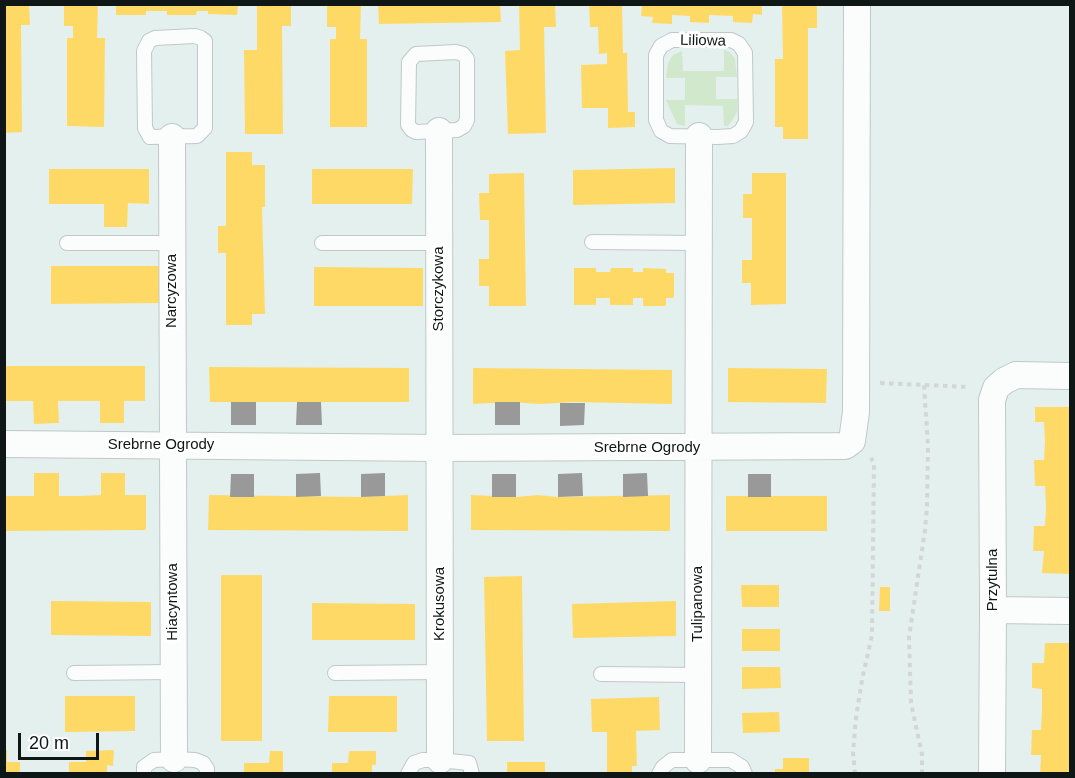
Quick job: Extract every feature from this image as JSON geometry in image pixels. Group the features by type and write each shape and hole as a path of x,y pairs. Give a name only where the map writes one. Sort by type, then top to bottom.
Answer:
{"street":[{"path":"852,441 855,420 857,4"},
{"name":"Storczykowa","path":"439,131 440,448"},
{"name":"Narcyzowa","path":"172,136 172,445"},
{"path":"697,448 699,136"},
{"path":"996,388 1016,375 1071,376"},
{"name":"Przytulna","path":"992,774 992,400 996,388"},
{"name":"Srebrne Ogrody","path":"4,444 697,448 845,447 852,441"},
{"name":"Hiacyntowa","path":"172,445 174,759"},
{"name":"Krokusowa","path":"440,448 440,760"},
{"name":"Tulipanowa","path":"697,448 698,760"},
{"path":"993,610 1071,611"}],"lane":[{"path":"195,36 205,41 205,128 197,136 172,136 150,137 145,129 144,51 149,41 155,38 195,36"},
{"name":"Liliowa","path":"672,40 730,40 739,44 745,54 746,122 741,131 733,136 699,136 670,136 661,131 656,120 656,55 661,46 672,40"},
{"path":"416,54 464,54 467,59 467,120 464,126 457,130 439,131 416,132 408,125 408,63 416,54"},
{"path":"592,242 698,243"},
{"path":"67,243 172,243"},
{"path":"322,243 439,243"},
{"path":"74,673 173,672"},
{"path":"335,673 440,672"},
{"path":"601,674 698,675"},
{"path":"144,774 144,767 154,760 174,759 195,760 203,763 207,774"},
{"path":"408,774 414,763 423,760 470,763 472,774"},
{"path":"659,774 663,767 672,760 731,760 742,767 745,774"}],"path":[{"path":"855,383 996,388"},
{"path":"922,774 922,754 911,703 909,637 927,506 928,446 924,385"},
{"path":"852,441 869,454 874,463 872,635 856,718 853,752 855,774"}],"green space":[{"path":"724,50 730,52 735,59 737,77 716,77 716,99 737,99 737,112 733,119 728,126 724,126 723,106 685,105 685,126 677,124 666,100 685,100 685,78 666,78 668,63 673,55 682,51 683,71 724,71"}],"building: Mieszkania":[{"path":"4,4 29,4 30,25 21,25 22,132 4,133"},
{"path":"64,4 98,4 97,38 105,38 104,127 67,126 67,38 73,38 73,26 64,26"},
{"path":"116,4 238,4 237,15 208,14 208,11 197,11 196,15 167,15 167,11 146,11 146,15 116,15"},
{"path":"257,4 291,4 291,26 282,26 283,134 245,134 244,50 257,50"},
{"path":"327,4 361,4 360,39 367,39 367,127 330,127 330,39 336,39 336,27 327,27"},
{"path":"378,4 500,4 501,22 379,24"},
{"path":"519,4 555,4 556,27 544,27 546,133 508,134 505,51 520,50"},
{"path":"589,4 622,4 623,53 627,53 628,112 635,112 635,127 608,128 608,108 582,108 581,65 607,64 607,53 599,54 598,27 590,27"},
{"path":"642,4 762,4 762,15 753,14 752,23 733,22 733,16 709,15 709,23 690,22 690,16 672,15 672,24 652,23 653,17 641,16"},
{"path":"782,4 817,4 817,28 808,28 808,139 783,139 783,127 775,127 775,59 783,59"},
{"path":"226,152 252,152 252,165 265,165 265,207 262,207 265,314 252,314 252,325 226,325 226,253 218,253 218,226 226,226"},
{"path":"675,168 675,203 573,205 573,170"},
{"path":"49,169 149,169 149,204 128,203 127,227 104,227 104,204 49,204"},
{"path":"312,169 413,169 412,204 312,204"},
{"path":"524,173 526,306 489,306 489,286 479,286 479,259 489,259 489,220 480,220 479,193 489,193 489,174"},
{"path":"752,173 786,173 786,304 751,305 751,283 742,283 742,260 752,260 752,218 743,218 743,194 752,194"},
{"path":"51,266 159,266 159,303 51,304"},
{"path":"314,267 423,268 423,306 314,306"},
{"path":"574,268 596,268 596,272 610,272 611,268 633,268 633,272 643,272 643,268 666,269 666,273 674,273 674,298 666,298 666,306 643,306 643,298 633,298 633,305 610,305 610,298 596,298 596,305 574,305"},
{"path":"4,366 145,366 145,401 124,401 124,423 100,423 100,401 58,401 59,423 34,424 33,401 4,401"},
{"path":"209,367 409,368 409,402 210,402"},
{"path":"473,368 672,370 672,404 508,402 473,404"},
{"path":"728,368 827,369 826,403 728,402"},
{"path":"1035,407 1070,407 1070,574 1042,573 1044,551 1033,551 1034,526 1045,526 1046,508 1045,486 1035,486 1034,460 1044,460 1045,441 1044,422 1035,422"},
{"path":"34,473 59,473 59,496 80,496 101,495 101,473 125,473 125,495 146,495 146,530 4,531 4,496 34,496"},
{"path":"209,495 361,497 408,495 408,531 208,530"},
{"path":"471,495 558,497 670,495 670,531 471,530"},
{"path":"726,496 827,496 827,531 726,531"},
{"path":"221,575 262,575 262,741 221,741"},
{"path":"522,576 524,741 487,741 484,577"},
{"path":"741,585 779,585 779,607 742,607"},
{"path":"880,587 890,587 890,611 879,611"},
{"path":"51,601 151,602 151,636 51,635"},
{"path":"676,601 676,636 573,638 572,604"},
{"path":"312,603 415,604 415,640 312,640"},
{"path":"742,629 780,629 780,651 742,651"},
{"path":"1045,643 1070,643 1070,774 1040,774 1041,755 1031,755 1032,730 1041,730 1042,710 1042,689 1032,688 1032,663 1044,663"},
{"path":"742,667 780,667 781,688 742,689"},
{"path":"65,696 135,696 135,731 65,732"},
{"path":"329,696 397,696 397,732 328,732"},
{"path":"659,697 660,730 636,731 637,766 632,766 632,774 607,774 607,732 592,732 591,699"},
{"path":"779,712 780,732 743,733 742,713"},
{"path":"4,750 7,750 7,762 20,762 20,774 4,774"},
{"path":"114,750 113,766 107,765 107,774 69,774 69,762 86,762 86,751"},
{"path":"270,751 283,751 283,774 244,774 244,763 269,763"},
{"path":"349,751 376,751 376,765 372,765 372,774 332,774 332,763 348,763"},
{"path":"783,758 809,758 809,774 775,774 775,769 783,769"},
{"path":"507,762 545,762 545,774 507,774"}],"building: Przemysł":[{"path":"231,402 256,402 256,425 231,425"},
{"path":"297,402 321,402 322,425 296,425"},
{"path":"495,402 520,402 520,425 495,425"},
{"path":"560,403 585,403 584,425 560,426"},
{"path":"320,473 321,496 296,497 296,474"},
{"path":"385,473 385,496 361,497 361,474"},
{"path":"582,473 583,496 558,497 558,474"},
{"path":"647,473 648,496 623,497 623,474"},
{"path":"231,474 254,474 254,497 230,497"},
{"path":"492,474 516,474 516,497 492,497"},
{"path":"748,474 771,474 771,497 748,497"}]}
